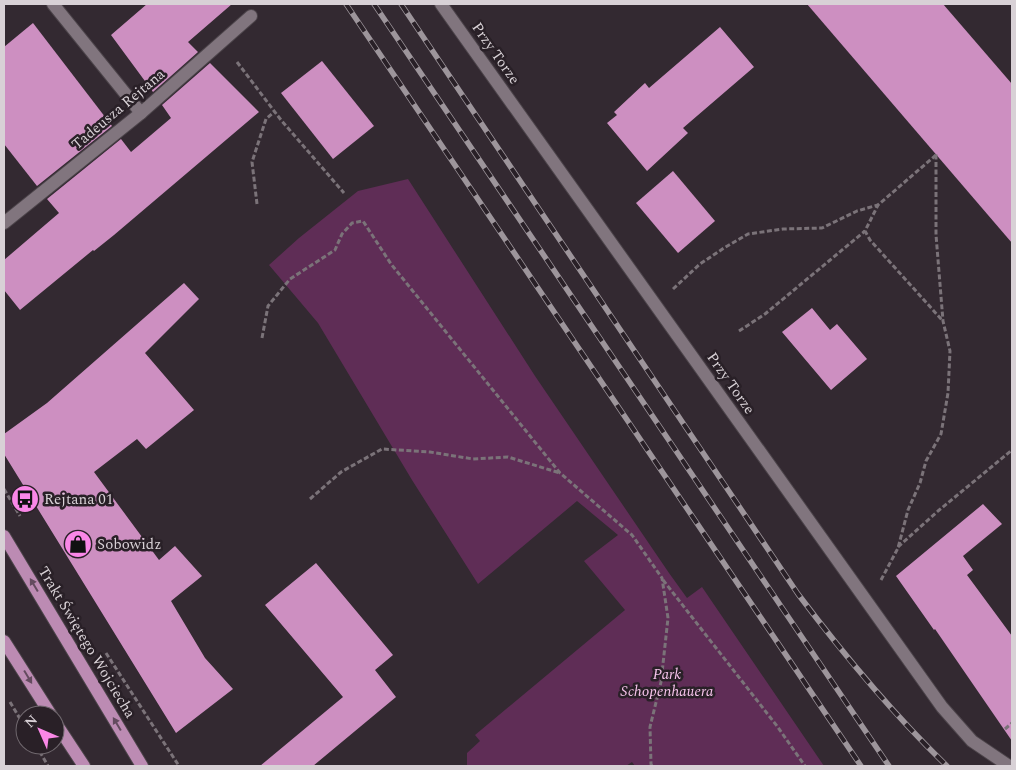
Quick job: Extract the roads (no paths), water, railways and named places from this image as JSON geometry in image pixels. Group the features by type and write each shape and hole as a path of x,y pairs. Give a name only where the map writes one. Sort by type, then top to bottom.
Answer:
{"main road":[{"name":"Trakt Świętego Wojciecha","path":"4,536 142,766"},
{"path":"4,641 45,705"},
{"path":"65,737 84,766"}],"street":[{"path":"53,4 141,113"},
{"name":"Przy Torze","path":"441,4 942,707 972,741 1010,764"},
{"name":"Tadeusza Rejtana","path":"4,223 141,113 251,16"}],"railway":[{"path":"346,4 861,766"},
{"path":"374,4 889,766"},
{"path":"401,4 798,594 869,683 947,766"}],"place":[{"name":"Rejtana 01","path":"25,499"},
{"name":"Sobowidz","path":"78,544"}],"park label":[{"name":"Park Schopenhauera","path":"667,682"}]}
